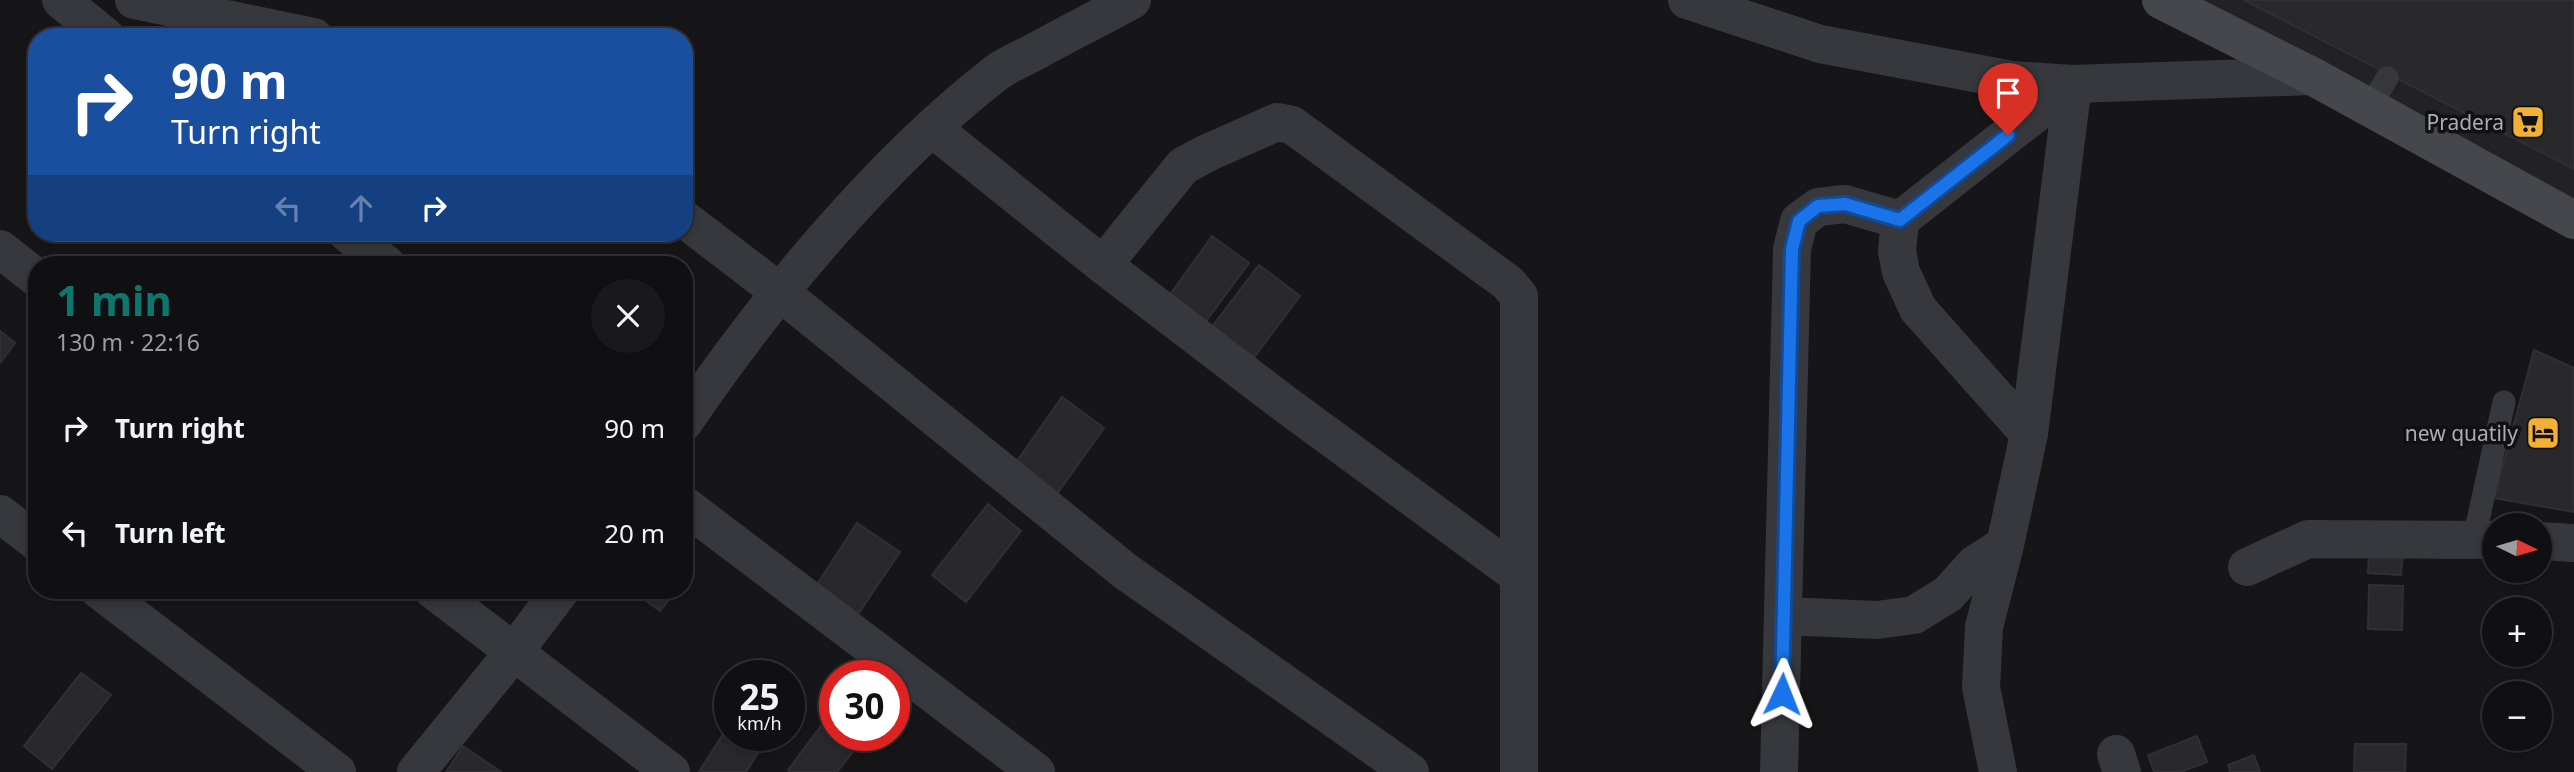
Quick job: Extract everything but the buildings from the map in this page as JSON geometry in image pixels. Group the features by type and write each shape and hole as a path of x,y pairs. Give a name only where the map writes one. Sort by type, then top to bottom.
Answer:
{"street":[{"path":"61,0 95,28"},
{"path":"134,0 270,28"},
{"path":"693,408 781,293 847,214 932,128 998,71 1132,0"},
{"path":"1687,0 1820,44 2012,79 2073,84 2312,76"},
{"path":"2161,0 2312,76 2378,92 2574,220"},
{"path":"2029,434 1919,309 1901,272 1897,251 1900,220 2073,84"},
{"path":"1998,772 1981,687 1984,627 2029,434 2073,84"},
{"path":"1103,265 1183,166 1277,122 1292,125 1507,283 1519,296 1519,772"},
{"path":"932,128 1103,265 1285,404 1518,575"},
{"path":"1779,772 1792,249 1799,221 1818,206 1845,204 1900,220"},
{"path":"693,226 781,293 1125,571 1410,772"},
{"path":"358,242 376,256"},
{"path":"0,249 28,271"},
{"path":"693,512 1037,772"},
{"path":"0,514 28,535"},
{"path":"2248,567 2308,539 2482,539"},
{"path":"2552,542 2574,543"},
{"path":"1784,616 1877,620 1914,615 1948,594 1975,564 2005,545"},
{"path":"111,599 337,772"},
{"path":"444,599 671,772"},
{"path":"416,772 554,599"}],"lane":[{"path":"2488,513 2504,402"}],"shaded area":[{"name":"Pradera","path":"2163,0 2574,0 2574,216"}],"place":[{"name":"Pradera","path":"2528,122"},
{"name":"new quatily","path":"2543,433"}],"route":[{"path":"1782,694 1792,249 1799,221 1818,206 1845,204 1900,220 2008,135"}]}
